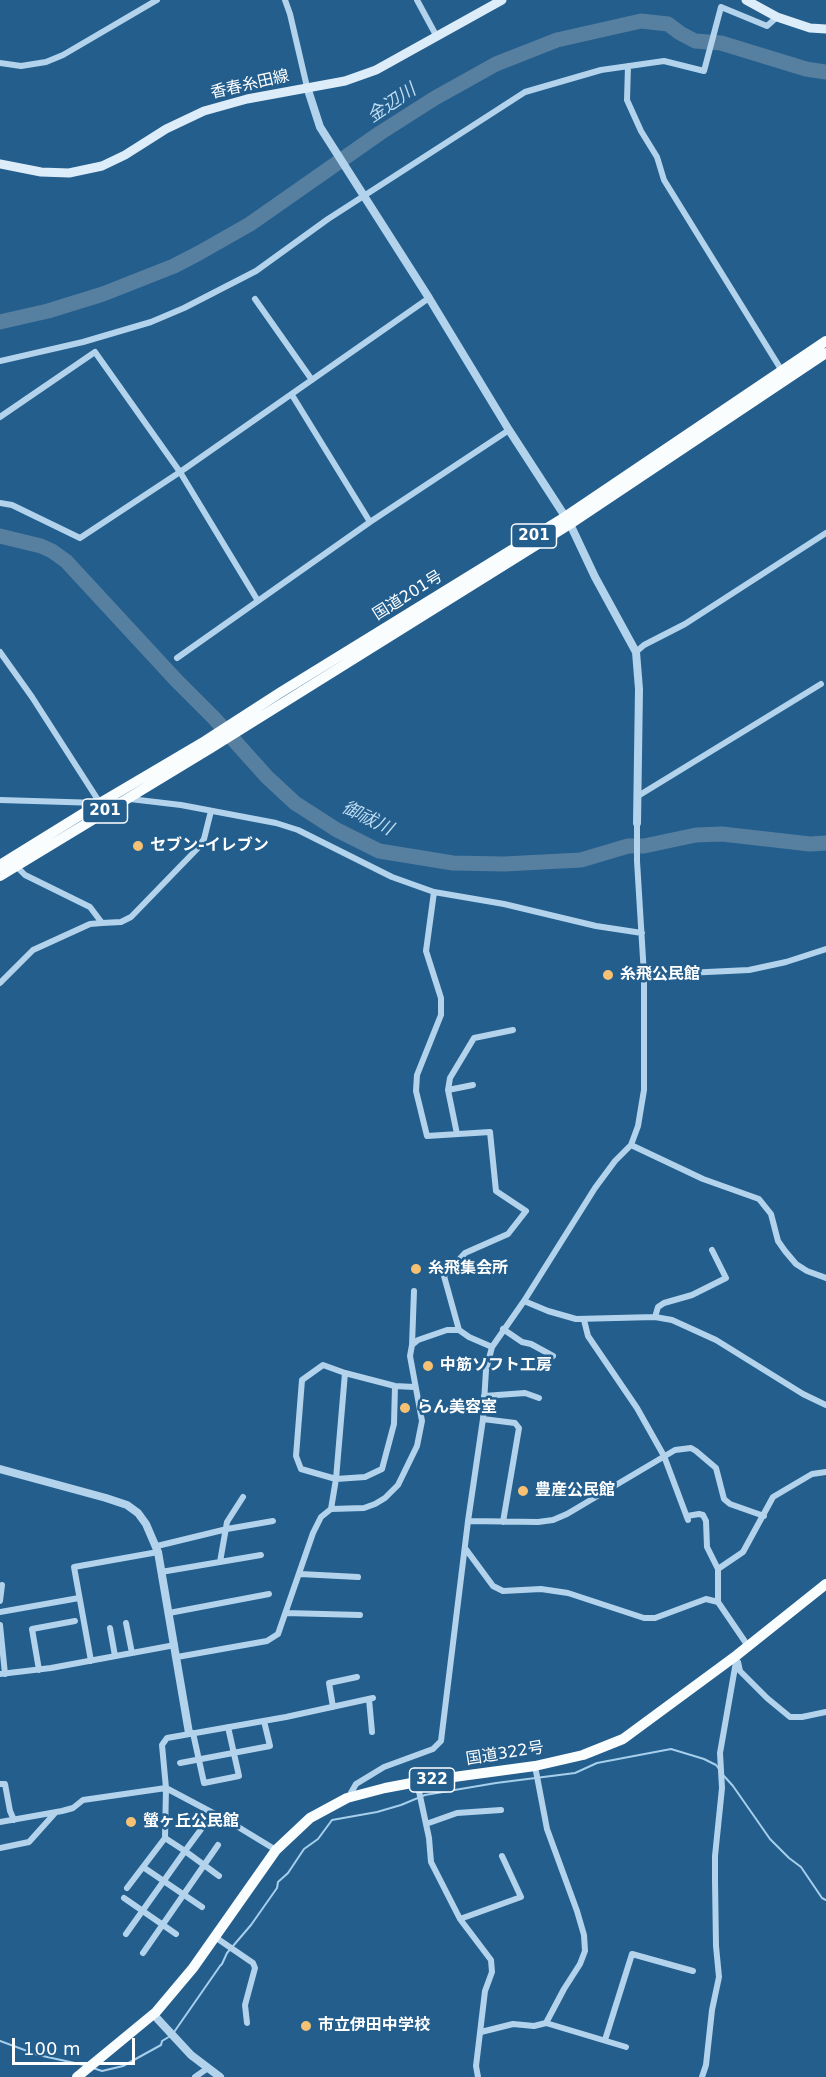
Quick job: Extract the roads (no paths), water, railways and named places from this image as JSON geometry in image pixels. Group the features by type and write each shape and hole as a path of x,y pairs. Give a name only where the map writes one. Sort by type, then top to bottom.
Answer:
{"highway":[{"name":"国道201号","path":"567,520 826,341"},
{"name":"国道201号","path":"0,876 567,520 826,353"},
{"name":"国道201号","path":"0,865 100,803 208,745"},
{"name":"国道322号","path":"77,2077 153,2014 193,1968 276,1850 310,1818 347,1798 536,1771 623,1739 737,1655 826,1584"}],"main road":[{"name":"香春糸田線","path":"0,164 41,172 69,173 88,170 125,155 166,129 204,111 247,99 345,81 376,70 502,0"},
{"path":"746,0 777,17 810,28 826,29"}],"street":[{"path":"0,63 21,66 46,62 63,55 157,0"},
{"path":"285,0 307,87 320,127 567,520 636,652 639,689 637,861 644,975 644,1090 641,1113 631,1145 615,1161 595,1188 524,1301 492,1347 486,1370 483,1419 441,1741 433,1749 384,1767 356,1784 347,1798"},
{"path":"417,0 437,37"},
{"path":"0,361 140,326 184,308 256,271 364,194 525,92 601,70 664,61 704,71 720,8 767,26 777,17"},
{"path":"628,66 627,100 641,131 657,157 664,180 782,371"},
{"path":"0,503 12,506 80,538 180,472 429,298"},
{"path":"255,299 312,380"},
{"path":"0,417 95,352 180,472 258,601"},
{"path":"292,394 370,522"},
{"path":"177,657 370,522 509,430"},
{"path":"636,652 644,645 685,624 826,533"},
{"path":"0,652 32,697 100,803"},
{"path":"638,795 821,684"},
{"path":"125,799 182,805 276,823 298,830 392,877 434,892 504,904 596,926 642,933"},
{"path":"0,800 100,803"},
{"path":"0,983 33,950 90,924 121,922 131,917 197,849 204,839 211,811"},
{"path":"16,866 25,875 90,907 102,923"},
{"path":"434,892 426,951 441,998 441,1015 417,1075 416,1091 427,1136 490,1132 496,1191 526,1211 508,1234 465,1253 444,1276 459,1330"},
{"path":"644,975 749,970 786,962 826,949"},
{"path":"458,1134 448,1090 450,1078 474,1038 513,1030"},
{"path":"448,1090 473,1084"},
{"path":"631,1145 703,1179 759,1198 771,1214 778,1241 785,1251 796,1264 826,1278"},
{"path":"656,1317 658,1307 664,1303 692,1294 726,1278 712,1250"},
{"path":"177,1657 267,1641 278,1634 313,1533 321,1517 331,1509 364,1508 385,1498 398,1485 417,1446 422,1421 410,1356 414,1292"},
{"path":"524,1301 565,1317 584,1320 656,1317 672,1320 716,1340 803,1394 826,1405"},
{"path":"584,1320 588,1336 638,1408 664,1456 688,1518 703,1515 706,1521 707,1547 717,1569 718,1602 748,1646"},
{"path":"503,1329 522,1342 531,1344 553,1356"},
{"path":"412,1345 447,1330 459,1330 492,1347"},
{"path":"394,1386 394,1424 382,1469 364,1477 336,1479 301,1469 296,1456 302,1380 323,1365 394,1386 414,1387"},
{"path":"331,1509 336,1479 345,1373"},
{"path":"484,1395 525,1393 539,1398"},
{"path":"483,1419 515,1423 519,1428 503,1522"},
{"path":"468,1521 538,1522 553,1520 675,1450 691,1448 716,1468 724,1498 730,1504 764,1516"},
{"path":"0,1469 127,1505 138,1513 157,1549 191,1733 204,1784 239,1776 228,1726"},
{"path":"717,1569 743,1552 773,1497 812,1474 826,1472"},
{"path":"220,1562 227,1522 243,1497"},
{"path":"91,1661 74,1567 157,1549 227,1529 273,1521"},
{"path":"465,1548 493,1586 503,1591 541,1589 568,1593 644,1618 656,1618 705,1599 718,1602"},
{"path":"161,1572 261,1555"},
{"path":"300,1575 358,1577"},
{"path":"0,1601 2,1584"},
{"path":"169,1613 269,1594"},
{"path":"0,1612 79,1598"},
{"path":"286,1613 360,1615"},
{"path":"39,1670 32,1629 75,1621"},
{"path":"126,1623 132,1653"},
{"path":"0,1626 2,1674 39,1670 175,1645"},
{"path":"110,1628 115,1656"},
{"path":"737,1655 740,1671 774,1705 790,1717 826,1712"},
{"path":"702,2077 706,2065 712,2010 719,1977 716,1946 715,1872 722,1780 720,1753 737,1655"},
{"path":"333,1707 329,1683 357,1677"},
{"path":"127,1888 165,1838 166,1788 162,1745 167,1738 371,1699 372,1732"},
{"path":"180,1763 270,1746 264,1721"},
{"path":"536,1771 547,1829 577,1911 584,1935 585,1951 546,2023"},
{"path":"0,1784 5,1784 14,1820"},
{"path":"418,1787 431,1862 460,1919 491,1960 492,1972 485,1991 477,2066 478,2077"},
{"path":"0,1822 55,1813 73,1808 83,1800 166,1788 230,1822 276,1850"},
{"path":"426,1824 457,1813 501,1810"},
{"path":"0,1848 29,1842 55,1813"},
{"path":"126,1934 205,1824"},
{"path":"165,1838 219,1876"},
{"path":"144,1953 218,1845"},
{"path":"460,1919 521,1897 502,1856"},
{"path":"143,1867 202,1907"},
{"path":"124,1898 176,1934"},
{"path":"215,1937 253,1963 255,1973 245,2005 247,2023"},
{"path":"605,2040 632,1954 693,1971"},
{"path":"153,2014 191,2055 220,2077"},
{"path":"481,2032 513,2024 534,2026 546,2023 626,2047"},
{"path":"195,2077 208,2068"}],"waterway":[{"name":"金辺川","path":"0,322 48,311 103,294 174,266 250,224 380,133 435,98 496,64 557,40 641,21 668,24 695,41 721,43 806,69 826,72"},
{"name":"御祓川","path":"0,536 41,546 66,561 267,777 295,803 337,830 379,851 453,863 504,864 581,860 628,846 644,846 696,835 722,834 810,844 826,843"},
{"path":"93,2068 102,2071 123,2066 161,2045 162,2041 172,2035 222,1964 227,1953 251,1925 277,1888 278,1882 288,1873 304,1849 318,1839 332,1820 377,1812 425,1795 575,1773 597,1763 671,1749 704,1759 719,1769"},
{"path":"724,1776 770,1839 801,1867 822,1898 826,1900"},
{"path":"0,2041 38,2055 84,2065"}],"place":[{"name":"セブン-イレブン","path":"138,846"},
{"name":"糸飛公民館","path":"608,975"},
{"name":"糸飛集会所","path":"416,1269"},
{"name":"中筋ソフト工房","path":"428,1366"},
{"name":"らん美容室","path":"405,1408"},
{"name":"豊産公民館","path":"523,1491"},
{"name":"螢ヶ丘公民館","path":"131,1822"},
{"name":"市立伊田中学校","path":"306,2026"}]}
